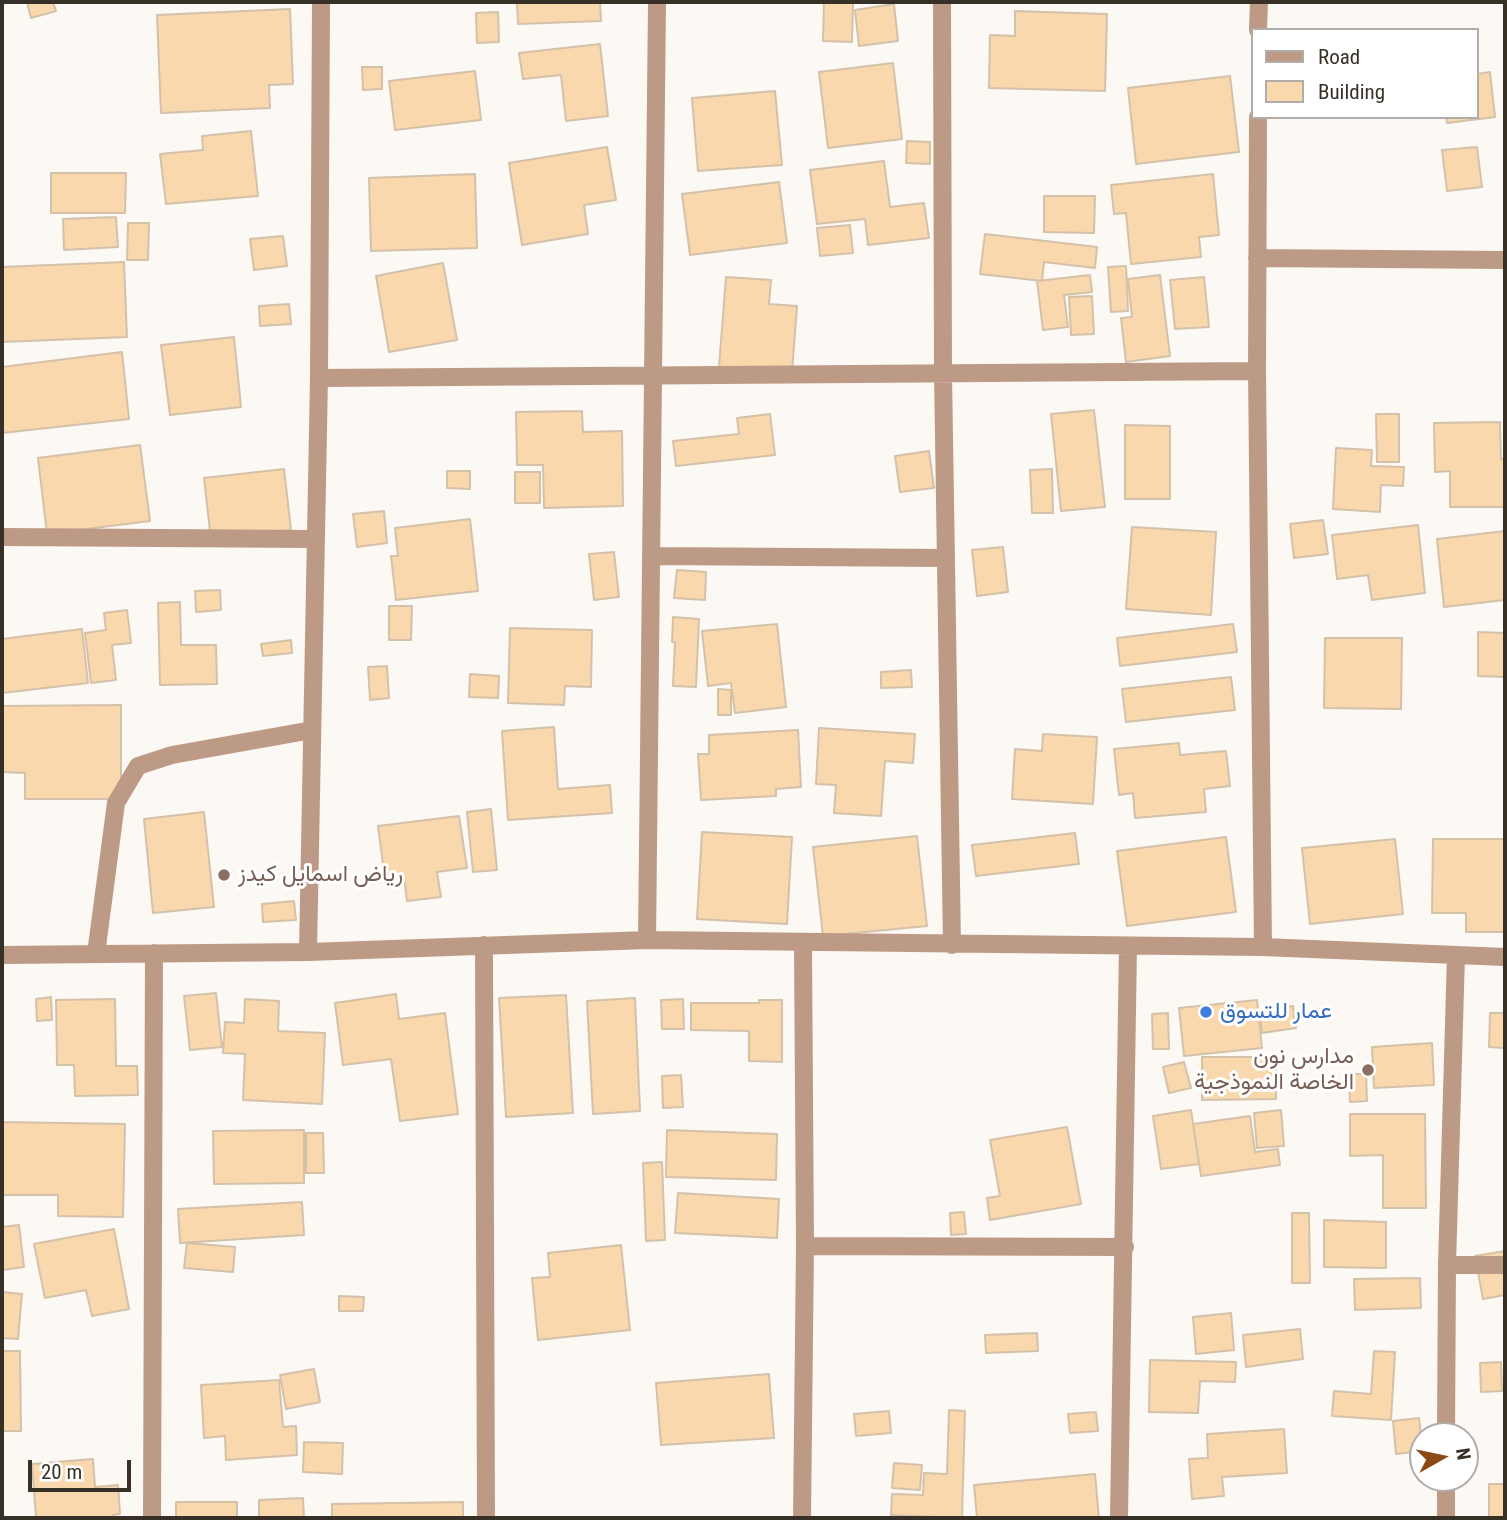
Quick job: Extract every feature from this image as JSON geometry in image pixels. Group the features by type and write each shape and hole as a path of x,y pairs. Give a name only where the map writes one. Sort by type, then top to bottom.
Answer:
{"street":[{"path":"308,952 319,378 321,2"},
{"path":"647,940 657,2"},
{"path":"942,2 943,373 952,944"},
{"path":"1258,28 1259,2"},
{"path":"1258,119 1257,371 1263,947"},
{"path":"1257,258 1505,260"},
{"path":"319,378 1257,371"},
{"path":"2,537 315,539"},
{"path":"653,556 946,558"},
{"path":"96,954 116,803 138,766 172,755 312,730"},
{"path":"2,955 308,952 647,940 803,944 1263,947 1505,957"},
{"path":"802,1518 805,1246 803,944"},
{"path":"484,945 486,1518"},
{"path":"1119,1518 1128,946"},
{"path":"152,1518 153,953"},
{"path":"1446,1422 1447,1265 1456,954"},
{"path":"805,1246 1125,1247"},
{"path":"1447,1265 1505,1265"},
{"path":"1446,1492 1446,1518"}],"building":[{"path":"27,2 53,2 56,11 31,18"},
{"path":"517,2 600,2 601,21 518,24"},
{"path":"824,2 853,2 852,42 823,41"},
{"path":"894,4 898,41 859,46 855,10"},
{"path":"290,9 293,84 269,85 270,108 161,113 157,15"},
{"path":"1015,11 1107,14 1105,91 989,88 990,35 1015,36"},
{"path":"498,12 499,42 477,43 476,13"},
{"path":"600,44 608,116 566,121 561,75 523,79 519,53"},
{"path":"893,63 902,139 828,148 819,72"},
{"path":"362,67 382,67 382,89 363,90"},
{"path":"475,71 481,120 395,130 389,81"},
{"path":"1490,72 1495,117 1479,119 1479,74"},
{"path":"1230,76 1239,152 1136,164 1128,88"},
{"path":"775,91 782,165 698,171 692,98"},
{"path":"1446,119 1479,119 1447,123"},
{"path":"251,131 258,196 166,204 160,154 203,150 202,136"},
{"path":"907,141 930,142 930,164 906,163"},
{"path":"607,147 616,200 584,205 588,234 522,245 509,163"},
{"path":"1477,147 1482,187 1447,191 1442,150"},
{"path":"884,161 890,207 924,203 929,238 868,245 865,219 817,224 810,170"},
{"path":"51,173 126,173 125,213 51,213"},
{"path":"475,174 477,248 371,251 369,178"},
{"path":"1213,174 1219,235 1199,237 1201,257 1131,264 1126,213 1114,214 1111,185"},
{"path":"779,182 787,243 690,255 682,194"},
{"path":"1044,196 1095,196 1094,233 1044,232"},
{"path":"116,217 118,247 64,250 63,219"},
{"path":"128,223 149,223 148,260 127,260"},
{"path":"850,225 853,253 820,256 817,228"},
{"path":"985,234 1097,247 1095,268 1044,262 1042,281 980,274"},
{"path":"283,236 287,266 254,270 250,239"},
{"path":"124,262 127,337 2,342 2,267"},
{"path":"443,263 457,340 389,352 376,276"},
{"path":"1126,266 1128,311 1111,312 1108,267"},
{"path":"1090,275 1092,292 1064,295 1068,327 1043,330 1037,281"},
{"path":"1160,275 1170,356 1126,362 1121,318 1132,317 1128,279"},
{"path":"726,277 771,280 769,304 797,306 792,372 719,367"},
{"path":"1204,277 1209,327 1175,329 1170,280"},
{"path":"1092,296 1094,334 1071,335 1069,297"},
{"path":"289,304 291,324 260,326 259,306"},
{"path":"234,337 241,407 170,415 161,345"},
{"path":"122,352 129,419 2,433 2,367"},
{"path":"1094,410 1105,507 1061,511 1051,414"},
{"path":"582,411 583,432 622,431 623,506 544,508 543,465 517,465 516,412"},
{"path":"770,414 775,455 676,466 673,441 739,434 737,418"},
{"path":"1376,414 1399,414 1399,462 1377,462"},
{"path":"1500,422 1501,459 1505,459 1505,507 1450,507 1450,471 1435,472 1434,423"},
{"path":"1125,425 1170,426 1170,499 1125,499"},
{"path":"140,445 150,521 47,534 38,458"},
{"path":"1336,448 1372,450 1371,466 1404,467 1403,486 1381,485 1380,512 1333,509"},
{"path":"929,451 934,488 900,492 895,456"},
{"path":"284,469 291,530 211,540 204,478"},
{"path":"1052,469 1053,513 1032,513 1030,470"},
{"path":"447,471 470,471 470,489 447,488"},
{"path":"515,472 540,472 540,503 515,503"},
{"path":"384,511 387,543 357,547 353,514"},
{"path":"470,519 478,591 396,600 391,556 398,556 395,528"},
{"path":"1323,520 1328,554 1294,558 1290,524"},
{"path":"1418,525 1425,593 1372,600 1368,575 1337,579 1332,535"},
{"path":"1132,527 1216,532 1211,615 1126,609"},
{"path":"1505,531 1505,600 1444,607 1437,539"},
{"path":"1003,547 1008,592 977,596 972,550"},
{"path":"614,552 619,597 594,600 589,554"},
{"path":"677,570 706,572 705,600 674,598"},
{"path":"220,590 221,610 196,612 195,591"},
{"path":"180,602 181,645 216,645 217,684 160,685 158,603"},
{"path":"389,606 412,606 411,640 389,640"},
{"path":"127,610 131,643 112,645 116,680 91,683 85,633 106,630 104,613"},
{"path":"673,617 699,619 696,687 673,686"},
{"path":"777,624 786,707 735,713 731,683 708,686 702,631"},
{"path":"1233,624 1237,652 1120,666 1117,638"},
{"path":"510,628 592,630 591,687 565,686 564,705 508,703"},
{"path":"82,629 88,683 2,693 2,639"},
{"path":"1478,632 1505,633 1505,677 1478,676"},
{"path":"1325,638 1402,638 1401,709 1324,708"},
{"path":"291,640 292,653 263,656 261,644"},
{"path":"387,666 389,698 370,700 368,667"},
{"path":"911,670 912,687 881,688 881,672"},
{"path":"470,674 499,676 498,698 469,697"},
{"path":"1231,677 1235,710 1126,722 1122,689"},
{"path":"718,689 731,690 731,715 718,715"},
{"path":"121,705 121,799 25,799 25,773 2,772 2,706"},
{"path":"554,727 558,789 610,785 612,813 508,820 502,731"},
{"path":"819,728 915,734 913,763 885,761 881,816 834,813 836,785 816,784"},
{"path":"798,730 801,787 776,789 776,796 701,800 698,754 709,754 709,735"},
{"path":"1043,734 1097,737 1093,804 1012,799 1015,749 1042,751"},
{"path":"1179,743 1180,755 1226,751 1230,786 1204,789 1206,812 1135,818 1133,793 1119,795 1114,749"},
{"path":"491,809 497,870 473,872 467,812"},
{"path":"204,812 214,907 153,913 144,819"},
{"path":"459,816 467,868 437,872 441,897 407,901 404,877 385,879 378,826"},
{"path":"702,832 792,837 787,924 697,919"},
{"path":"1075,833 1079,864 976,876 972,845"},
{"path":"917,836 927,926 823,936 813,847"},
{"path":"1226,837 1236,912 1127,926 1117,851"},
{"path":"1395,839 1403,914 1310,924 1302,848"},
{"path":"1433,839 1505,839 1505,932 1466,932 1466,913 1432,913"},
{"path":"294,901 296,920 263,922 262,904"},
{"path":"216,993 222,1047 190,1050 184,996"},
{"path":"396,994 399,1019 445,1013 458,1114 400,1121 391,1059 343,1065 335,1003"},
{"path":"566,995 573,1113 506,1117 499,998"},
{"path":"51,997 52,1020 37,1021 36,999"},
{"path":"635,998 640,1111 593,1114 587,1001"},
{"path":"115,999 116,1066 137,1066 138,1095 75,1096 74,1065 57,1065 56,1000"},
{"path":"245,999 279,1001 278,1031 325,1033 322,1104 243,1100 245,1054 223,1053 225,1022 244,1023"},
{"path":"683,999 684,1029 662,1029 661,1000"},
{"path":"759,1000 782,1000 782,1062 749,1061 749,1031 691,1030 691,1003 759,1003"},
{"path":"1257,1000 1262,1048 1184,1056 1179,1008"},
{"path":"1293,1006 1296,1028 1262,1033 1259,1010"},
{"path":"1168,1013 1169,1049 1153,1049 1152,1014"},
{"path":"1490,1013 1505,1013 1505,1048 1489,1047"},
{"path":"1432,1043 1434,1085 1374,1088 1372,1047"},
{"path":"1202,1057 1276,1057 1276,1099 1202,1100"},
{"path":"1184,1062 1191,1088 1169,1093 1163,1067"},
{"path":"1349,1074 1366,1074 1367,1101 1350,1102"},
{"path":"681,1075 683,1107 663,1108 662,1076"},
{"path":"1191,1110 1199,1164 1161,1169 1153,1116"},
{"path":"1281,1110 1284,1146 1257,1148 1254,1113"},
{"path":"1350,1114 1425,1114 1426,1208 1383,1208 1383,1155 1350,1156"},
{"path":"1250,1116 1255,1152 1278,1149 1280,1165 1201,1176 1193,1124"},
{"path":"2,1122 125,1124 123,1217 58,1216 58,1195 2,1195"},
{"path":"1067,1127 1081,1204 990,1220 987,1198 1000,1196 990,1140"},
{"path":"304,1130 304,1183 214,1184 213,1131"},
{"path":"667,1130 777,1134 776,1180 666,1177"},
{"path":"306,1133 323,1133 324,1173 306,1173"},
{"path":"662,1162 665,1240 646,1241 643,1163"},
{"path":"678,1193 779,1199 777,1238 675,1233"},
{"path":"302,1202 304,1235 180,1243 178,1209"},
{"path":"964,1212 966,1234 951,1235 950,1213"},
{"path":"1292,1213 1309,1213 1310,1283 1292,1283"},
{"path":"1324,1220 1386,1222 1386,1268 1324,1267"},
{"path":"19,1225 24,1267 2,1270 2,1227"},
{"path":"114,1229 129,1309 92,1316 86,1290 45,1298 34,1244"},
{"path":"187,1243 235,1247 233,1272 184,1268"},
{"path":"621,1245 630,1330 538,1340 532,1278 550,1277 548,1253"},
{"path":"1505,1251 1505,1295 1483,1299 1475,1256"},
{"path":"1420,1278 1421,1308 1355,1310 1354,1279"},
{"path":"2,1292 22,1294 18,1339 2,1338"},
{"path":"339,1296 364,1297 363,1311 339,1311"},
{"path":"1231,1313 1234,1350 1196,1354 1193,1317"},
{"path":"1300,1329 1303,1359 1246,1367 1243,1335"},
{"path":"1037,1333 1038,1351 986,1353 985,1335"},
{"path":"2,1351 20,1351 21,1431 2,1431"},
{"path":"1374,1351 1395,1352 1391,1420 1332,1416 1334,1391 1371,1394"},
{"path":"1150,1360 1236,1362 1235,1382 1200,1381 1198,1413 1149,1412"},
{"path":"1501,1362 1502,1391 1481,1392 1480,1363"},
{"path":"314,1369 320,1402 286,1409 280,1375"},
{"path":"769,1374 774,1438 661,1445 656,1383"},
{"path":"279,1380 283,1427 296,1426 297,1455 226,1460 225,1436 204,1438 201,1385"},
{"path":"949,1410 965,1411 962,1518 891,1515 892,1494 923,1495 924,1473 947,1474"},
{"path":"889,1411 891,1433 856,1436 854,1414"},
{"path":"1096,1412 1098,1431 1070,1433 1068,1414"},
{"path":"1419,1418 1419,1422 1409,1422 1409,1453 1396,1454 1393,1421"},
{"path":"1284,1429 1287,1473 1222,1477 1224,1496 1192,1499 1189,1459 1208,1458 1207,1434"},
{"path":"304,1442 343,1443 342,1474 303,1472"},
{"path":"93,1459 95,1487 118,1485 120,1514 113,1515 113,1518 36,1518 32,1464"},
{"path":"894,1463 922,1465 920,1490 892,1488"},
{"path":"1095,1474 1099,1518 977,1518 974,1485"},
{"path":"1489,1484 1505,1484 1505,1518 1489,1518"},
{"path":"303,1498 304,1518 259,1518 259,1500"},
{"path":"176,1502 237,1502 237,1518 176,1518"},
{"path":"463,1502 463,1518 332,1518 332,1504"}],"place":[{"name":"رياض اسمايل كيدز","path":"224,875"},
{"name":"عمار للتسوق","path":"1206,1012"},
{"name":"مدارس نون الخاصة النموذجية","path":"1368,1070"}]}
